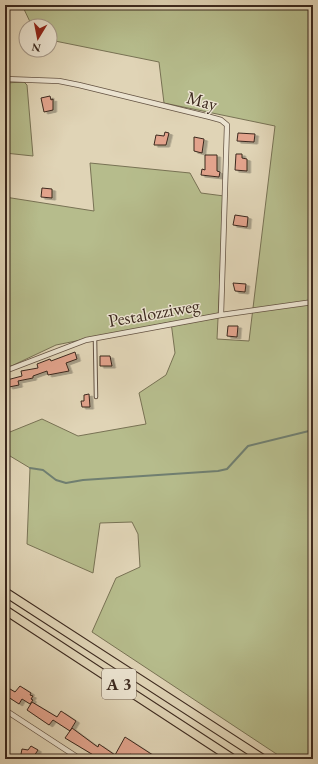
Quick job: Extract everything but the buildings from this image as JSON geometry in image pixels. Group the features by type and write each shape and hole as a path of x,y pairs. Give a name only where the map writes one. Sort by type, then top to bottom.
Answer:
{"highway":[{"name":"A 3","path":"5,592 263,759"},
{"name":"A 3","path":"5,610 233,759"}],"street":[{"name":"May","path":"5,79 59,81 79,85 210,117 221,120 227,125 221,315"},
{"name":"Pestalozziweg","path":"5,371 47,354 95,339 221,315 313,302"},
{"path":"5,710 80,759"}],"lane":[{"path":"95,339 96,397"}],"green space":[{"path":"22,5 313,5 313,759 284,759 92,632 116,578 140,567 138,534 132,522 100,523 93,573 27,544 30,468 5,453 5,434 42,419 78,436 146,424 139,393 166,375 175,353 171,322 56,345 5,369 5,197 94,211 90,163 190,173 201,193 224,196 217,339 249,341 275,126 164,103 159,62 58,42 58,18 28,18"},
{"path":"24,82 27,85 33,156 5,153 5,83"}],"waterway":[{"path":"30,468 43,470 56,480 66,483 83,480 218,471 227,469 248,446 313,430"}]}
